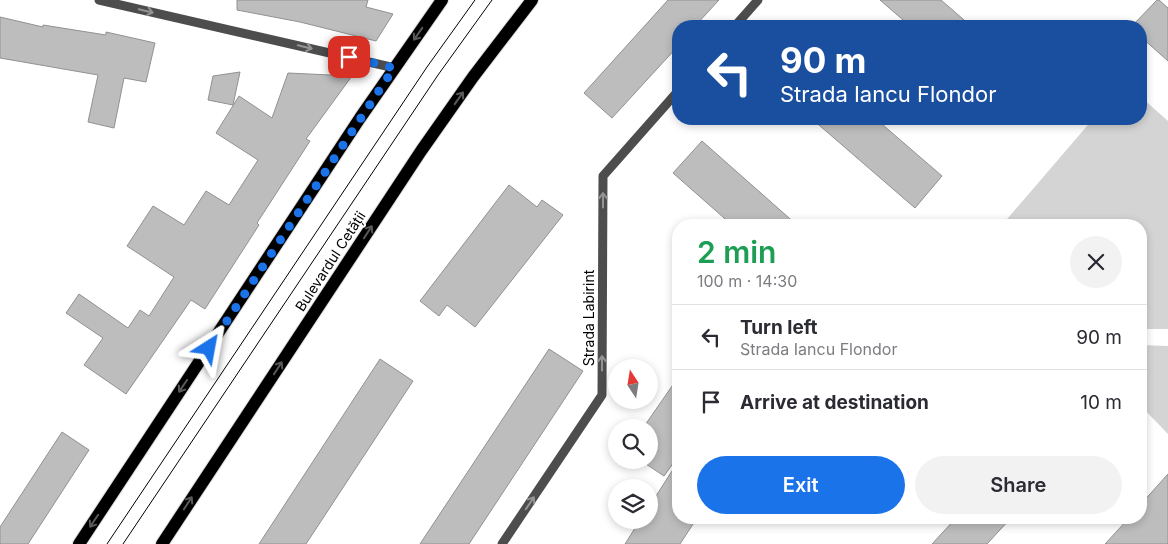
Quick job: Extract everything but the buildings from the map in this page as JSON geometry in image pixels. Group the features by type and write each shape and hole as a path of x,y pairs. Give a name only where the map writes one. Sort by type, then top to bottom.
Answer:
{"main road":[{"path":"79,544 394,68 442,0"},
{"name":"Bulevardul Cetății","path":"162,544 421,151 473,77 532,0"}],"street":[{"path":"99,0 394,68"},
{"path":"740,20 758,0"},
{"name":"Strada Labirint","path":"502,544 602,395 603,176 672,98"}],"shaded area":[{"path":"1147,102 1168,121 1168,329 1147,329 1147,219 1007,219 1088,125 1147,125"},
{"path":"1147,345 1168,346 1168,434 1147,412"}],"tram line":[{"path":"107,544 427,67 475,0"},
{"path":"123,544 438,75 492,0"}],"route":[{"path":"209,348 394,68 349,57"}]}
